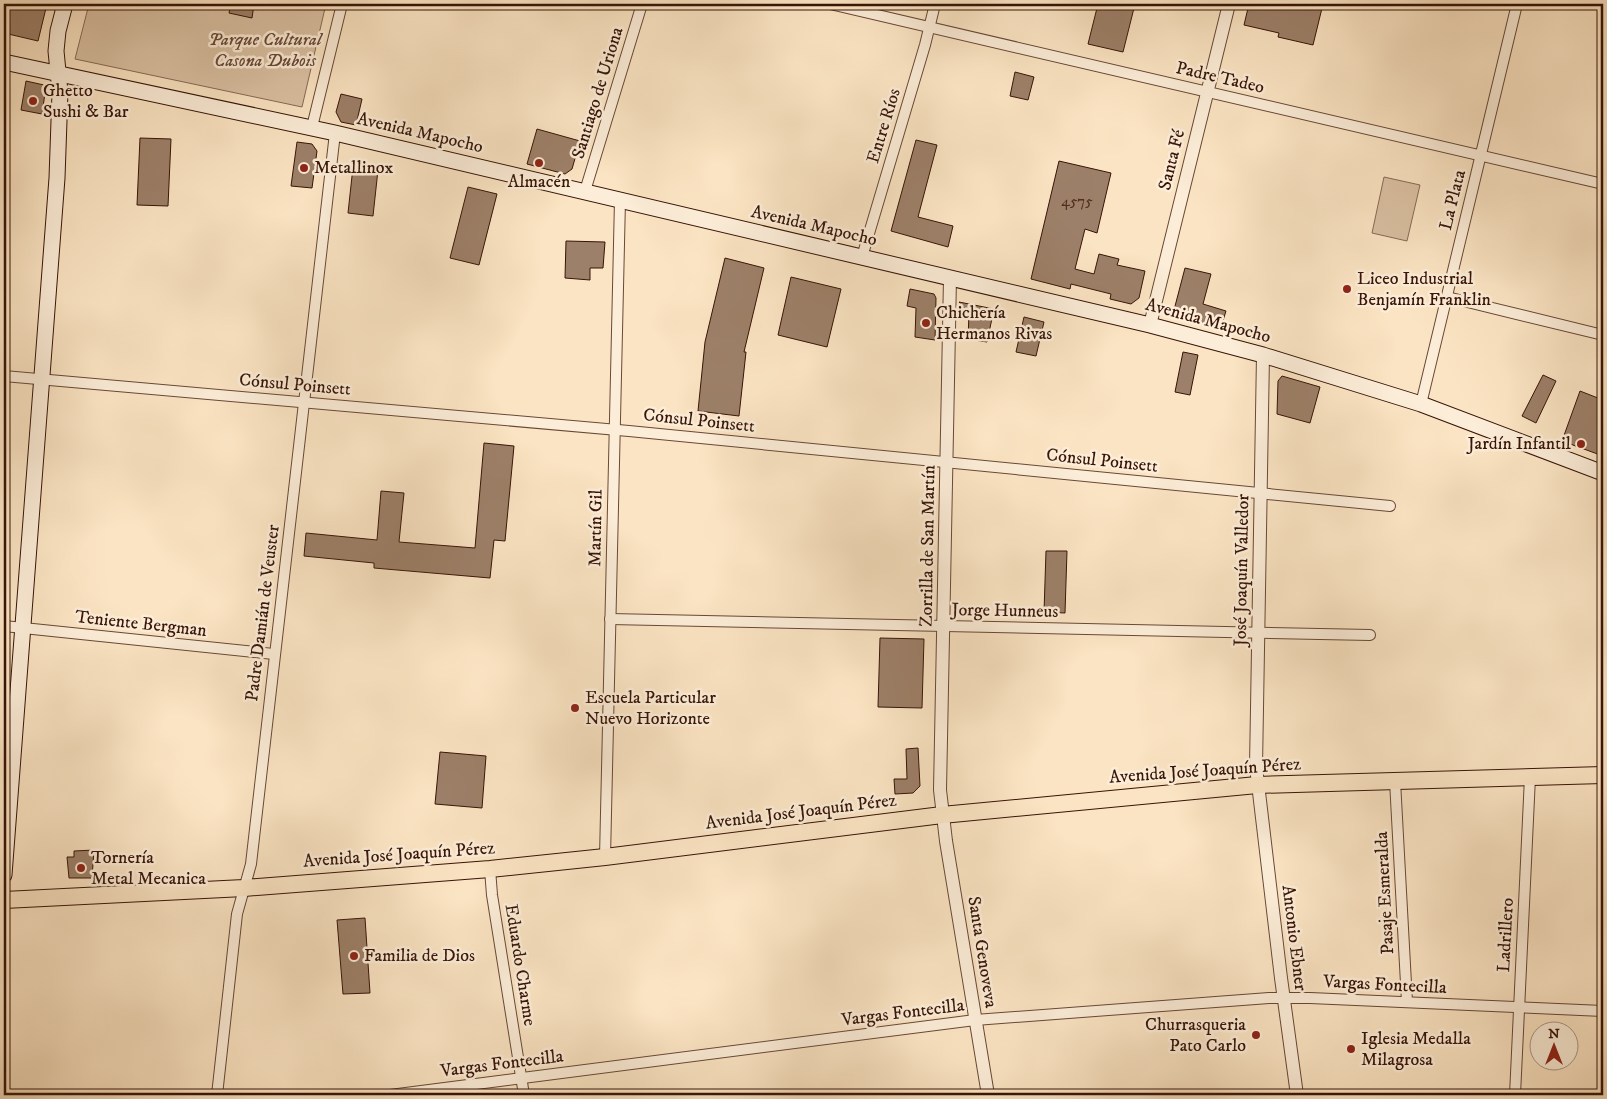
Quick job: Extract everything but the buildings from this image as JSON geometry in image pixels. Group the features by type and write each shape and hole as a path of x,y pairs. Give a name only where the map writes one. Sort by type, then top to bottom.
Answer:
{"main road":[{"path":"4,876 57,178 60,106 56,43 65,4"},
{"name":"Avenida Mapocho","path":"4,62 335,132 1150,325 1263,355 1421,404 1603,473"},
{"name":"Avenida José Joaquín Pérez","path":"4,900 244,888 490,869 605,857 942,815 1257,785 1603,775"}],"street":[{"path":"312,128 342,4"},
{"name":"Santiago de Uriona","path":"585,191 642,4"},
{"name":"Padre Tadeo","path":"830,4 1603,184"},
{"name":"Entre Ríos","path":"862,257 930,27 935,4"},
{"name":"Santa Fé","path":"1150,325 1229,4"},
{"name":"La Plata","path":"1421,404 1518,4"},
{"name":"Padre Damián de Veuster","path":"217,1095 236,914 251,864 335,132"},
{"name":"Martín Gil","path":"605,857 620,200"},
{"name":"Zorrilla de San Martín","path":"942,815 940,790 950,278"},
{"path":"1447,297 1603,335"},
{"name":"José Joaquín Valledor","path":"1257,785 1263,355"},
{"name":"Cónsul Poinsett","path":"4,376 614,430 1390,506"},
{"name":"Jorge Hunneus","path":"610,619 1370,635"},
{"name":"Teniente Bergman","path":"4,626 274,654"},
{"name":"Ladrillero","path":"1515,1095 1530,777"},
{"name":"Pasaje Esmeralda","path":"1395,781 1407,1002"},
{"name":"Antonio Ebner","path":"1257,785 1297,1095"},
{"name":"Santa Genoveva","path":"942,815 988,1095"},
{"name":"Eduardo Charme","path":"490,869 492,895 524,1095"},
{"name":"Vargas Fontecilla","path":"390,1095 975,1020 1284,998 1603,1011"}],"green space":[{"name":"Parque Cultural Casona Dubois","path":"89,4 326,4 302,107 75,59"},
{"path":"1384,177 1420,185 1407,241 1372,233"}],"place":[{"name":"Ghetto Sushi & Bar","path":"33,101"},
{"name":"Almacén","path":"539,163"},
{"name":"Metallinox","path":"304,168"},
{"name":"Liceo Industrial Benjamín Franklin","path":"1347,289"},
{"name":"Chichería Hermanos Rivas","path":"926,323"},
{"name":"Jardín Infantil","path":"1581,444"},
{"name":"Escuela Particular Nuevo Horizonte","path":"575,708"},
{"name":"Tornería Metal Mecanica","path":"81,868"},
{"name":"Familia de Dios","path":"354,956"},
{"name":"Churrasqueria Pato Carlo","path":"1256,1035"},
{"name":"Iglesia Medalla Milagrosa","path":"1351,1049"}]}
